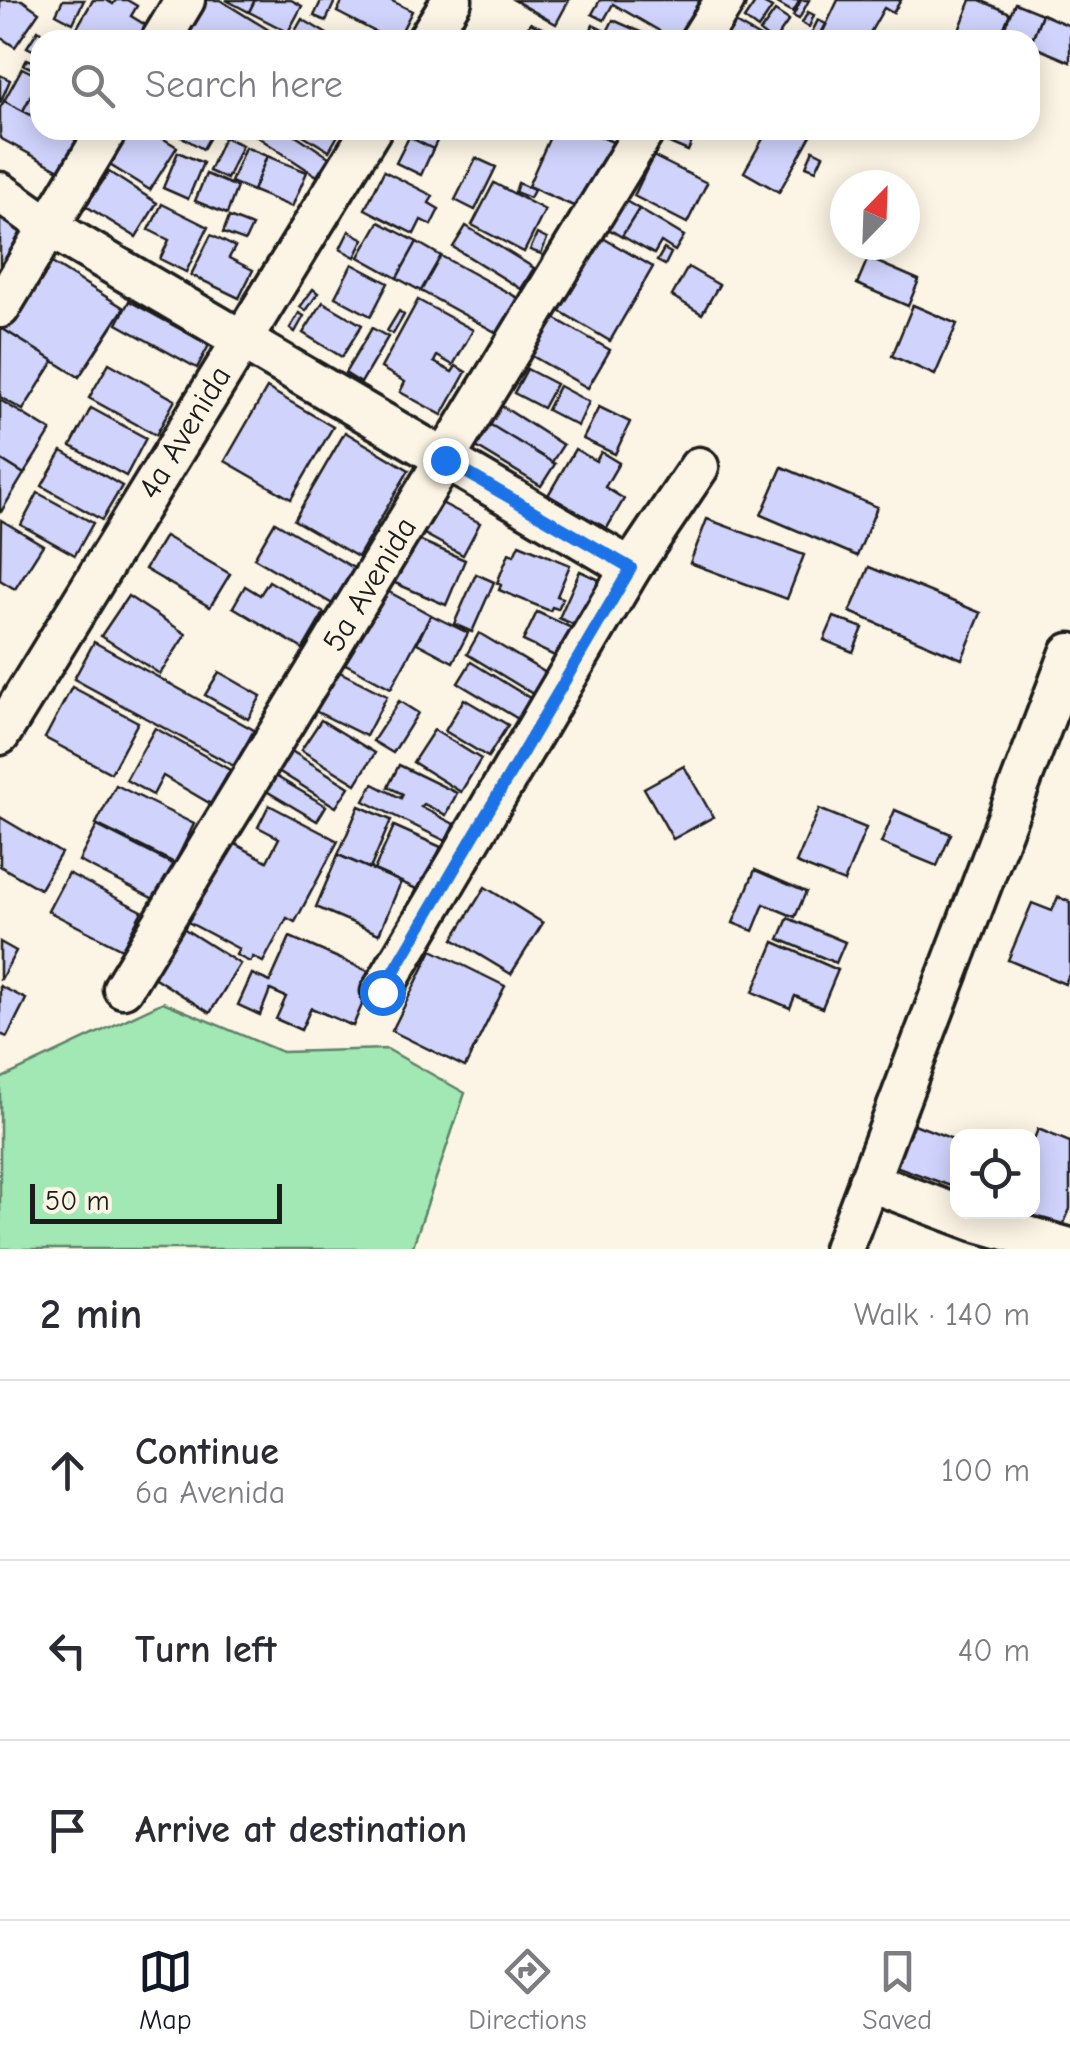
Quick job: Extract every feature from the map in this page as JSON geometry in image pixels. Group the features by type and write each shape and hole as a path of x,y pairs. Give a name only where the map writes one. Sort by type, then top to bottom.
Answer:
{"street":[{"path":"167,30 185,0"},
{"path":"433,30 452,0"},
{"path":"706,30 724,0"},
{"path":"0,308 101,140"},
{"name":"4a Avenida","path":"0,736 365,140"},
{"name":"5a Avenida","path":"123,988 640,140"},
{"path":"0,192 49,226 631,568"},
{"path":"382,992 631,568 699,468"},
{"path":"843,1249 1070,654"},
{"path":"868,1180 969,1235 1070,1248"}],"green space":[{"path":"163,1002 282,1052 387,1049 465,1093 412,1249 0,1249 0,1079"}],"building":[{"path":"0,0 22,0 39,12 15,47 0,37"},
{"path":"63,0 84,0 73,23 56,14"},
{"path":"93,0 113,4 116,0 127,0 137,6 131,16 152,29 78,30"},
{"path":"205,0 220,0 269,30 187,30"},
{"path":"226,0 255,0 249,12"},
{"path":"255,0 291,0 302,6 289,30 249,12"},
{"path":"343,0 390,0 412,11 402,30 372,30 337,12"},
{"path":"514,0 569,0 556,24"},
{"path":"600,0 703,0 689,30 658,30 613,4 604,20 592,14"},
{"path":"757,0 772,8 758,29 744,19"},
{"path":"772,0 800,0 793,12"},
{"path":"801,0 809,0 799,19 793,16"},
{"path":"838,0 901,0 893,13 884,8 872,30 824,30"},
{"path":"971,0 1010,13 1003,30 959,30"},
{"path":"321,1 335,1 326,21 314,16"},
{"path":"1015,3 1042,14 1036,30 1003,30"},
{"path":"775,11 789,20 782,30 761,30"},
{"path":"808,12 814,15 809,27 802,23"},
{"path":"1042,14 1070,26 1070,62 1040,49 1040,30 1036,30"},
{"path":"302,19 320,30 296,30"},
{"path":"613,20 636,30 608,30"},
{"path":"818,20 826,24 823,30 813,30"},
{"path":"530,23 546,30 527,30"},
{"path":"22,68 30,72 30,97 23,111 4,101"},
{"path":"0,75 10,80 0,103"},
{"path":"4,101 30,115 30,140 80,142 63,172 0,138 0,108"},
{"path":"118,140 165,140 177,147 150,190 105,162"},
{"path":"187,140 208,140 203,149"},
{"path":"223,140 242,145 227,179 209,171"},
{"path":"262,140 303,140 329,157 317,176"},
{"path":"311,140 335,140 329,151"},
{"path":"408,140 433,149 421,175 396,163"},
{"path":"415,140 438,140 433,149"},
{"path":"549,140 615,143 585,211 528,186"},
{"path":"662,140 693,140 688,151"},
{"path":"762,140 808,140 779,192 744,172"},
{"path":"245,147 267,156 253,191 231,182"},
{"path":"813,150 823,155 816,170 806,166"},
{"path":"178,152 203,163 188,199 163,188"},
{"path":"267,156 307,172 292,207 253,191"},
{"path":"653,156 707,183 687,223 634,196"},
{"path":"476,158 496,167 475,210 455,200"},
{"path":"384,171 433,196 429,203 439,209 431,225 421,220 414,234 365,209"},
{"path":"109,172 157,203 136,237 86,206"},
{"path":"206,174 237,187 227,214 195,201"},
{"path":"494,183 545,210 524,252 472,225"},
{"path":"518,183 534,190 530,198 515,192"},
{"path":"624,200 639,209 622,237 607,228"},
{"path":"162,204 208,227 186,272 160,259 169,240 149,230"},
{"path":"639,209 684,236 675,251 661,242 654,254 622,236"},
{"path":"229,217 252,226 245,241 223,233"},
{"path":"0,219 25,233 0,276"},
{"path":"379,222 417,242 397,278 359,257"},
{"path":"466,226 534,268 521,289 453,247"},
{"path":"349,231 364,239 355,257 340,249"},
{"path":"537,234 547,239 541,254 530,250"},
{"path":"596,234 653,267 610,341 553,307"},
{"path":"211,235 235,247 229,258 253,270 239,298 191,275"},
{"path":"417,242 441,256 421,291 397,278"},
{"path":"664,249 671,253 665,265 657,261"},
{"path":"441,256 518,298 499,334 421,291"},
{"path":"44,258 124,308 79,377 1,328"},
{"path":"867,260 919,280 908,306 857,284"},
{"path":"352,264 388,283 371,316 335,297"},
{"path":"688,267 719,285 702,314 672,296"},
{"path":"313,289 318,293 306,311 300,307"},
{"path":"418,300 473,330 453,365 437,356 434,362 452,372 456,366 466,372 442,415 400,392 405,382 381,368"},
{"path":"129,301 209,345 197,368 117,324"},
{"path":"323,302 362,325 342,357 303,333"},
{"path":"913,305 957,324 935,375 892,356"},
{"path":"399,311 404,315 393,334 387,331"},
{"path":"299,313 304,316 295,332 290,328"},
{"path":"549,315 610,350 588,388 527,353"},
{"path":"1,328 54,361 23,410 0,397"},
{"path":"372,328 388,337 361,383 345,373"},
{"path":"109,363 175,400 156,435 89,398"},
{"path":"527,369 556,384 543,408 514,393"},
{"path":"559,386 589,402 578,426 547,410"},
{"path":"267,388 333,427 291,499 225,461"},
{"path":"0,400 51,431 24,474 0,459"},
{"path":"494,401 563,445 541,479 472,435"},
{"path":"599,407 630,422 615,454 583,439"},
{"path":"91,408 146,438 126,476 71,446"},
{"path":"481,419 555,464 541,486 468,442"},
{"path":"345,432 409,470 358,557 294,520"},
{"path":"575,449 596,461 601,452 619,463 605,487 624,499 607,528 547,497"},
{"path":"62,451 122,486 102,520 42,486"},
{"path":"0,459 24,474 1,512 0,512"},
{"path":"782,467 877,507 857,556 761,515"},
{"path":"38,493 93,523 75,555 21,525"},
{"path":"432,498 480,523 463,555 415,529"},
{"path":"707,519 804,555 787,599 690,563"},
{"path":"1,520 43,545 15,589 0,580"},
{"path":"275,522 357,570 336,606 254,558"},
{"path":"407,535 465,560 446,605 388,580"},
{"path":"165,536 230,574 210,607 145,569"},
{"path":"519,544 570,565 557,596 563,598 558,609 552,607 550,611 499,590 501,585 497,583 509,553 514,555"},
{"path":"869,567 981,613 962,659 850,612"},
{"path":"580,571 606,583 586,630 559,618"},
{"path":"476,574 494,582 472,632 454,624"},
{"path":"269,581 324,613 303,649 233,607 245,586 260,595"},
{"path":"380,587 431,615 391,688 340,661"},
{"path":"128,596 186,634 160,674 101,636"},
{"path":"537,612 574,629 561,659 523,641"},
{"path":"431,615 468,633 453,662 417,643"},
{"path":"834,617 863,628 853,652 824,640"},
{"path":"479,633 551,676 538,697 467,654"},
{"path":"94,642 254,730 234,766 74,679"},
{"path":"471,662 533,700 520,720 458,683"},
{"path":"330,667 387,696 366,736 309,708"},
{"path":"219,672 261,696 248,719 205,695"},
{"path":"72,687 138,722 111,773 45,738"},
{"path":"464,699 508,725 488,757 445,731"},
{"path":"399,701 418,713 393,753 373,741"},
{"path":"321,720 375,753 356,784 301,750"},
{"path":"155,728 230,770 211,804 163,776 153,795 126,780"},
{"path":"434,730 481,759 461,792 413,762"},
{"path":"285,747 349,787 336,807 272,767"},
{"path":"399,765 457,793 446,815 424,804 421,807 454,824 446,841 364,801 373,784 401,798 403,794 388,787"},
{"path":"684,766 713,817 673,839 644,788"},
{"path":"272,774 326,806 317,821 263,789"},
{"path":"116,785 194,824 175,863 96,824"},
{"path":"269,805 338,841 295,922 287,918 263,962 253,957 250,962 236,955 239,949 186,921 226,839 267,861 279,838 258,827"},
{"path":"359,806 391,820 370,869 338,855"},
{"path":"819,809 866,828 844,882 796,863"},
{"path":"895,810 951,834 937,866 881,843"},
{"path":"0,817 61,853 40,889 0,866"},
{"path":"97,826 176,866 158,901 79,861"},
{"path":"394,826 441,847 421,891 374,870"},
{"path":"338,855 401,882 379,934 316,907"},
{"path":"755,870 806,892 795,917 764,904 753,931 733,923"},
{"path":"68,873 142,911 122,949 48,911"},
{"path":"485,887 543,923 511,974 453,939"},
{"path":"1058,897 1070,902 1070,972 1065,984 1008,960 1032,903 1052,911"},
{"path":"788,918 845,942 836,963 779,939"},
{"path":"175,923 240,964 210,1013 144,971"},
{"path":"290,937 375,974 353,1026 311,1008 301,1030 276,1019 286,997 270,990 260,1015 238,1005 252,974 270,982"},
{"path":"0,942 16,951 1,979 0,979"},
{"path":"774,942 838,970 822,1008 795,996 790,1008 753,992"},
{"path":"432,950 505,986 465,1067 392,1031"},
{"path":"0,986 26,999 7,1037 0,1034"},
{"path":"904,1120 950,1138 950,1186 887,1163"},
{"path":"1040,1130 1070,1142 1070,1209 1059,1235 1022,1219 1040,1219"}],"route":[{"path":"382,992 631,568 445,460"}]}
